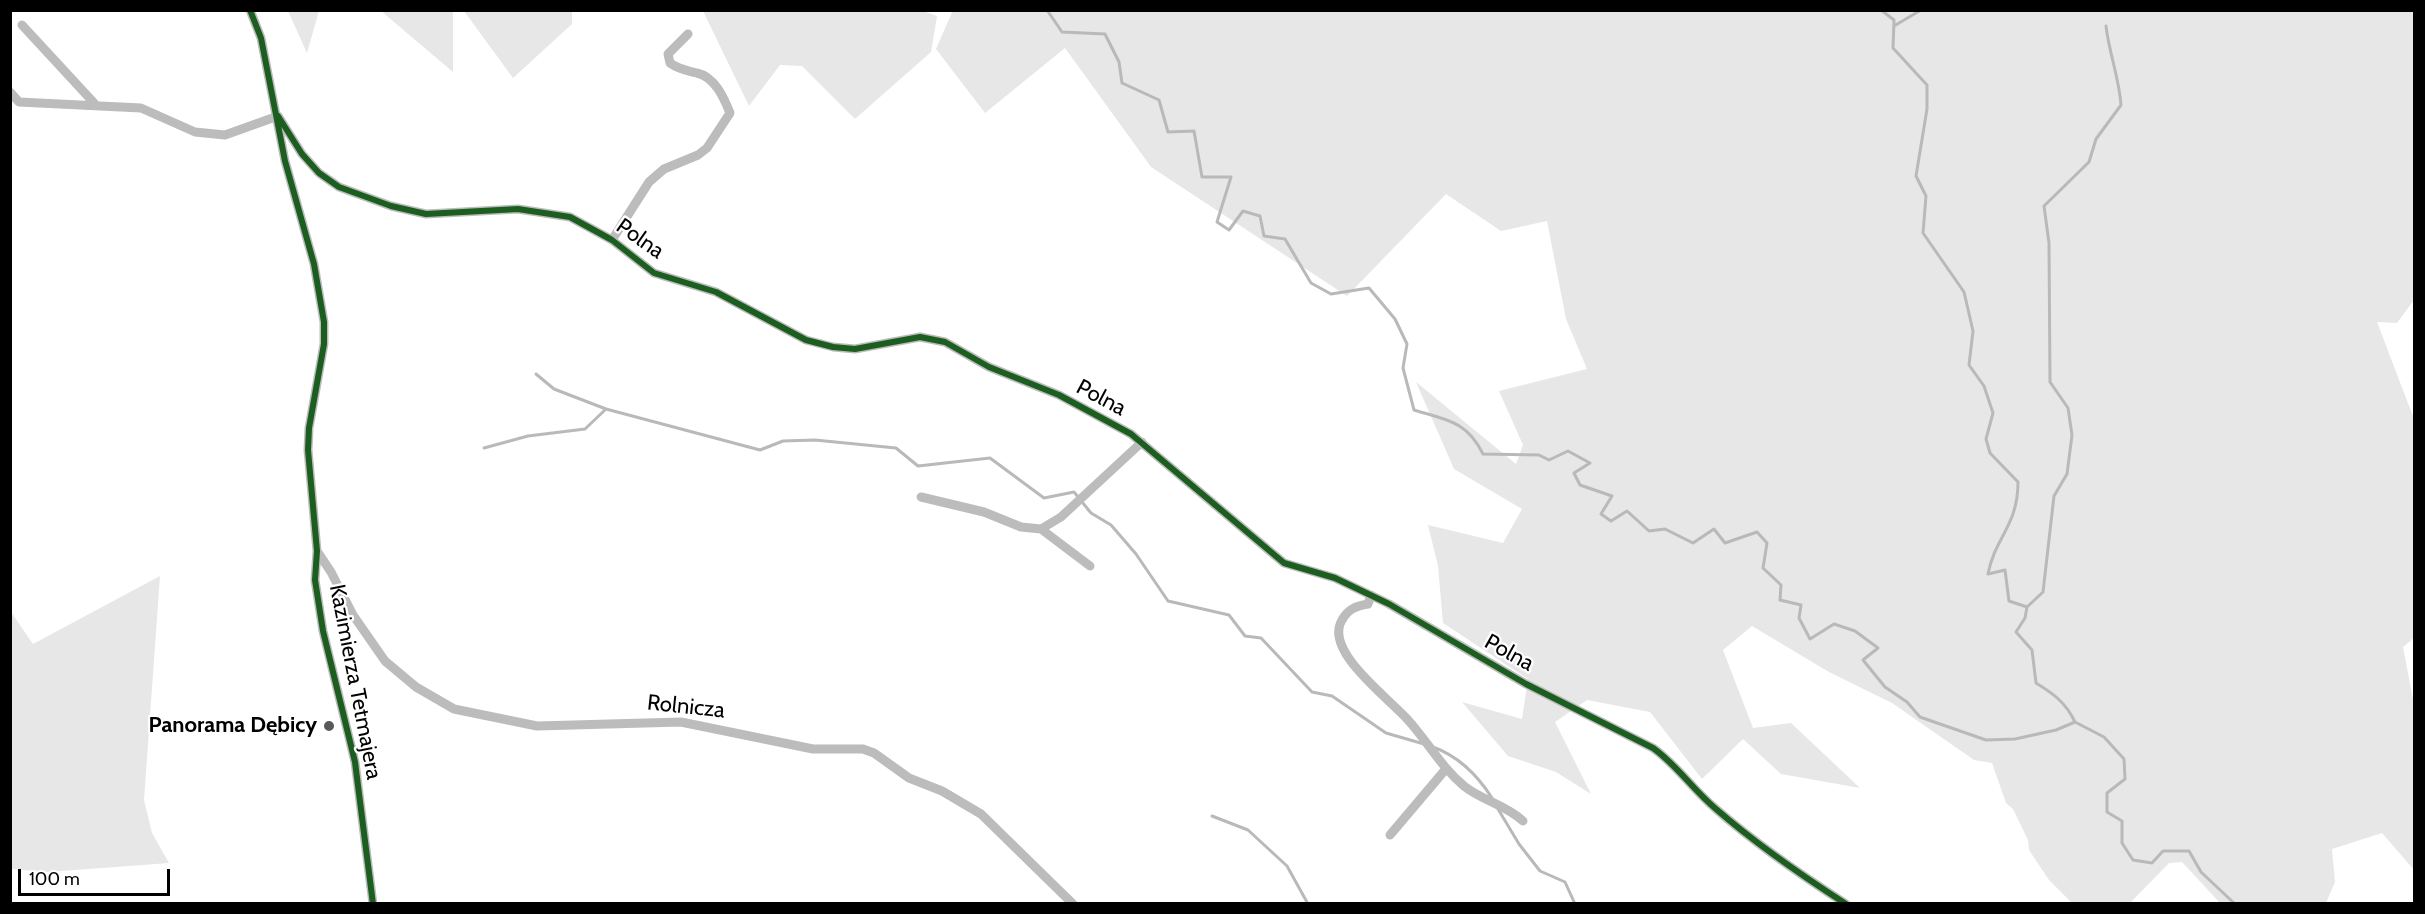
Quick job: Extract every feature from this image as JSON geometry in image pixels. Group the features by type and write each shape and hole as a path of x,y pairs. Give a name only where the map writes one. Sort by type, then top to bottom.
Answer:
{"street":[{"name":"Kazimierza Tetmajera","path":"250,10 261,38 285,161 314,264 324,322 324,344 308,450 317,550 315,580 319,611 352,746 373,903"},
{"path":"22,25 95,104"},
{"path":"612,240 648,182 664,169 698,155 707,148 730,113 715,84 700,73 682,71 670,63 668,54 688,34"},
{"path":"10,92 19,102 141,108 195,132 225,135 278,116"},
{"name":"Polna","path":"278,116 302,154 319,173 334,184 370,199 426,214 519,209 548,212 583,222 612,240 654,273 716,291 806,340 834,347 855,349 920,337 945,342 989,367 1059,395 1142,442 1275,556 1293,566 1335,578 1371,595 1526,684 1653,748 1671,762 1717,810 1802,875 1846,903"},
{"name":"Polna","path":"1041,529 1061,517 1142,442"},
{"path":"921,497 984,512 1021,527 1041,529 1090,566"},
{"name":"Rolnicza","path":"317,550 358,623 385,661 416,687 448,706 488,718 537,726 681,722 813,749 863,749 874,753 909,778 942,791 981,814 1073,903"},
{"path":"1371,595 1368,604 1356,606 1344,615 1338,625 1342,647 1370,684 1393,703 1423,737 1445,770 1467,788 1522,821"},
{"path":"1390,835 1445,770"}],"shaded area":[{"path":"953,10 2414,11 2414,300 2397,323 2377,322 2414,419 2414,638 2403,647 2414,705 2414,870 2382,833 2332,849 2335,882 2326,903 2220,903 2182,862 2169,863 2130,903 2072,903 2049,880 2029,850 2028,840 2013,809 2006,803 1992,763 1974,760 1892,703 1829,672 1752,626 1723,650 1753,728 1791,723 1860,788 1781,774 1743,739 1702,779 1650,712 1587,700 1555,722 1591,794 1556,772 1508,756 1462,702 1522,719 1528,679 1443,623 1438,566 1428,525 1503,543 1522,509 1454,469 1416,382 1516,464 1523,445 1499,391 1587,369 1566,319 1547,221 1501,231 1446,194 1347,296 1151,167 1065,48 985,113 936,49"},
{"path":"288,11 319,11 307,53"},
{"path":"381,11 453,11 453,72"},
{"path":"464,11 572,11 572,24 513,78"},
{"path":"703,11 923,11 937,16 931,52 855,119 802,66 780,65 749,106"},
{"path":"160,576 144,800 152,833 169,863 48,872 11,869 11,612 33,644"}],"waterway":[{"path":"1047,10 1062,32 1105,34 1119,62 1122,83 1159,100 1168,132 1194,131 1202,177 1231,177 1217,222 1229,230 1243,211 1260,216 1264,236 1285,239 1311,283 1331,294 1369,288 1395,319 1407,344 1403,368 1414,410 1455,423 1463,428 1477,443 1483,454 1539,455 1549,460 1568,451 1590,463 1574,473 1580,485 1612,496 1601,514 1611,521 1627,511 1649,531 1665,529 1693,543 1714,529 1725,543 1757,532 1767,543 1763,568 1781,585 1780,600 1801,605 1799,618 1810,639 1834,624 1855,631 1878,648 1863,660 1885,687 1907,702 1920,717 1986,740 2015,739 2056,730 2075,722 2104,737 2124,759 2125,779 2107,793 2107,812 2122,821 2122,843 2133,860 2152,863 2163,851 2189,851 2201,872 2235,904"},
{"path":"1881,10 1894,20 1893,48 1927,85 1927,109 1916,176 1926,196 1923,233 1964,292 1973,331 1969,365 1984,386 1993,413 1986,439 1990,453 2018,482 2014,510 1991,561 1988,574 2005,570 2009,601 2027,607 2025,618 2016,632 2032,650 2036,683 2059,700 2068,709 2075,722"},
{"path":"1894,26 1921,10"},
{"path":"2027,607 2043,592 2054,496 2067,474 2072,435 2068,408 2050,382 2049,243 2044,206 2089,162 2096,139 2121,105 2106,26"},
{"path":"536,374 554,389 606,409"},
{"path":"484,448 528,436 585,429 606,409 760,450 783,441 815,440 896,448 918,466 990,458 1044,498 1074,492 1091,513 1111,525 1136,554 1168,601 1229,615 1245,636 1261,638 1312,692 1332,696 1386,733 1424,744"},
{"path":"1433,747 1451,756 1467,768 1492,798"},
{"path":"1498,809 1519,844 1540,871 1565,882 1575,904"},
{"path":"1212,816 1248,830 1287,866 1308,904"}],"cycle path":[{"path":"250,10 261,38 285,161 314,264 324,322 324,344 309,428 308,450 317,551 315,580 323,631 355,762 373,904"},
{"path":"278,116 302,154 319,173 339,187 391,206 426,214 518,209 570,217 612,240 654,273 716,292 806,340 833,347 855,349 920,337 945,342 989,367 1059,395 1131,434 1284,563 1335,578 1389,604 1526,684 1653,748 1670,762 1708,802 1747,835 1846,904"}],"place":[{"name":"Panorama Dębicy","path":"329,726"}]}
